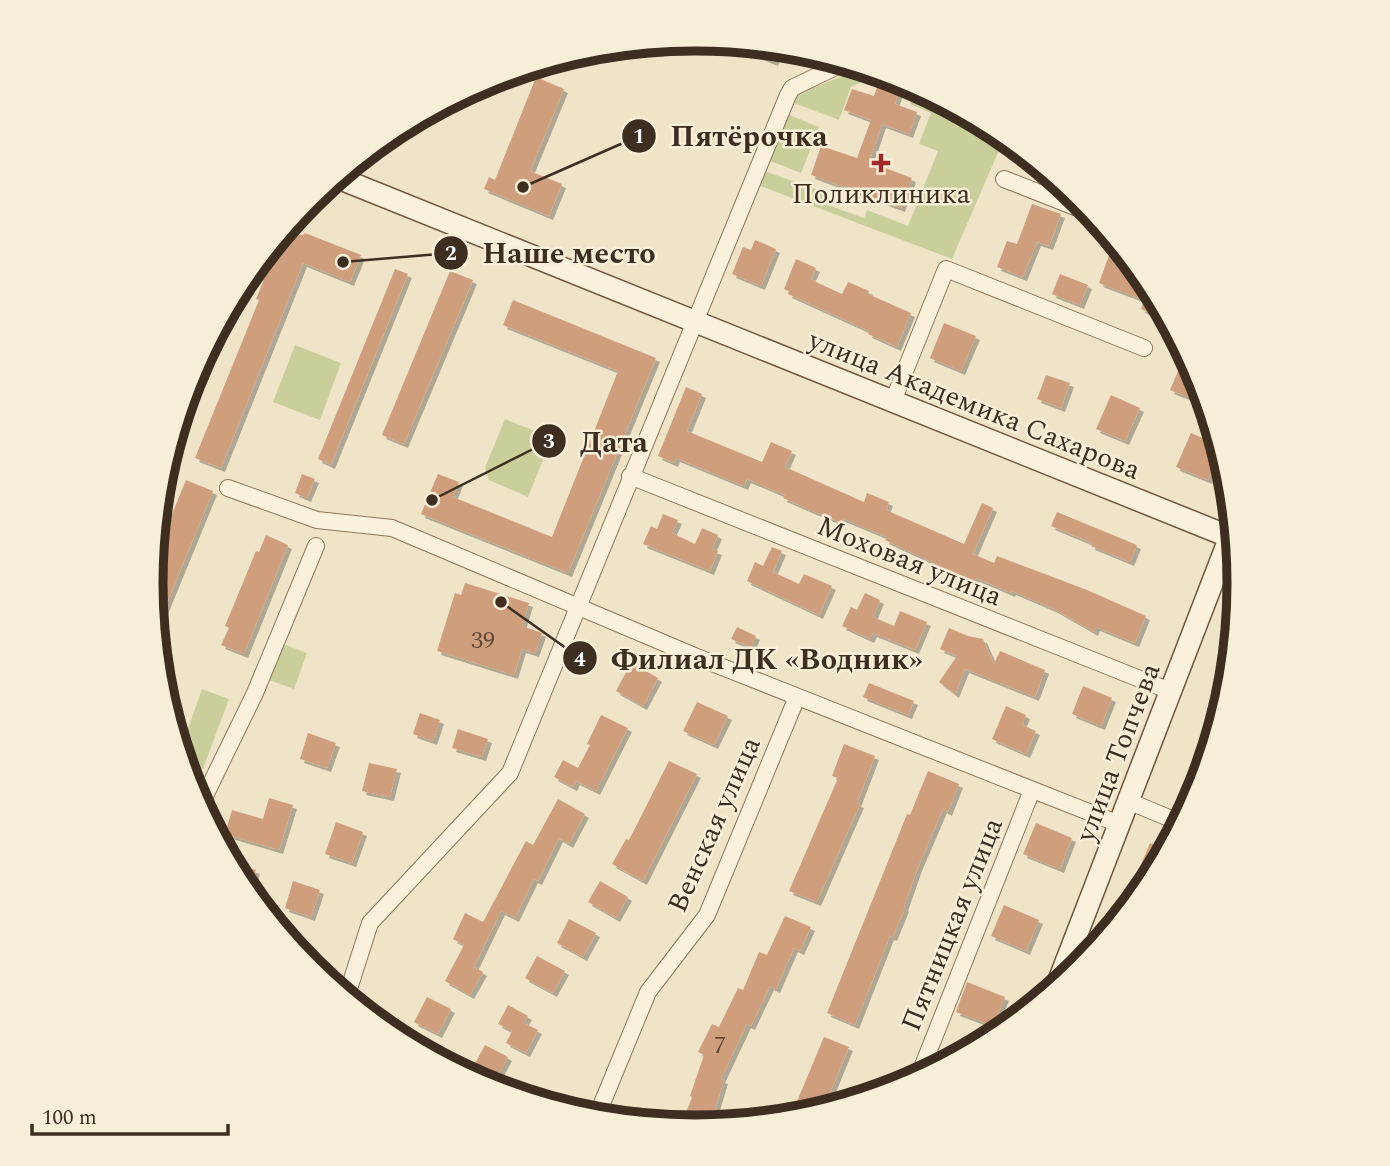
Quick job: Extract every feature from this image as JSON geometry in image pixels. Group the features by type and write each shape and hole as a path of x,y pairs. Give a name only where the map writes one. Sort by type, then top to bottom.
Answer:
{"street":[{"path":"816,76 820,66"},
{"path":"349,987 370,923 510,773 788,94 792,88 832,69"},
{"path":"1003,179 1068,204"},
{"name":"улица Академика Сахарова","path":"346,181 1225,535"},
{"path":"893,401 946,269 1144,348"},
{"name":"Моховая улица","path":"630,476 1170,691"},
{"path":"228,488 317,520 392,528 697,657 1119,824"},
{"path":"206,793 255,693 316,546"},
{"name":"улица Топчева","path":"1065,965 1226,552"},
{"name":"Венская улица","path":"601,1107 648,992 707,915 797,697"},
{"name":"Пятницкая улица","path":"924,1063 1032,790"},
{"path":"1128,801 1172,818"}],"green space":[{"path":"849,74 867,79 851,87 839,120 794,103 797,94"},
{"path":"912,97 961,122 1000,147 952,259 758,185 764,171 829,194 825,204 864,218 867,210 908,226 938,151 919,144 931,113 910,104"},
{"path":"787,114 819,127 801,173 768,160"},
{"path":"295,345 341,363 320,420 273,402"},
{"path":"505,419 552,438 528,497 489,480 485,468"},
{"path":"283,644 307,653 294,689 269,680"},
{"path":"202,689 229,699 203,769 196,766 185,736"}],"building":[{"path":"754,54 776,57 774,62"},
{"path":"536,77 564,89 530,171 562,184 549,216 484,189 489,177 495,180"},
{"path":"878,84 899,91 895,104 917,112 909,134 882,124 869,162 912,178 901,208 811,175 821,146 857,158 871,120 844,110 852,89 874,96"},
{"path":"1032,204 1061,214 1049,246 1037,242 1023,277 997,267 1007,241 1017,244"},
{"path":"305,233 361,255 350,282 303,263 221,468 195,458 259,300 256,299 272,261 293,234"},
{"path":"755,240 776,249 761,286 732,274 743,247 751,250"},
{"path":"1111,251 1138,287 1155,315 1141,309 1144,300 1099,283"},
{"path":"796,259 816,268 811,279 818,283 842,294 848,282 911,313 897,347 868,334 869,331 788,294 789,291 784,289"},
{"path":"395,269 408,274 331,465 318,459"},
{"path":"450,271 473,280 404,444 382,435"},
{"path":"1060,274 1088,285 1080,305 1052,294"},
{"path":"513,300 656,358 568,573 421,514 438,474 459,482 453,497 552,537 618,371 503,325"},
{"path":"944,323 976,336 961,371 930,358"},
{"path":"1180,365 1191,390 1188,397 1170,390"},
{"path":"1046,375 1070,383 1061,408 1037,399"},
{"path":"686,387 702,394 687,431 762,462 771,442 792,451 785,467 864,502 867,493 889,502 886,510 964,544 982,503 993,508 973,554 994,563 997,556 1146,616 1135,643 1096,627 1094,632 1054,609 1012,591 1011,593 976,578 974,582 885,540 887,537 844,519 842,523 808,509 783,498 785,495 747,479 744,486 676,458 674,463 658,456"},
{"path":"1111,395 1140,408 1125,441 1096,429"},
{"path":"1191,433 1208,440 1214,466 1208,480 1176,467"},
{"path":"302,474 315,479 307,498 295,493"},
{"path":"186,480 213,491 164,611 163,583 166,530"},
{"path":"1057,512 1137,545 1130,562 1051,526"},
{"path":"663,514 678,520 672,533 695,544 702,528 718,535 712,549 718,551 710,571 643,544 651,526 657,529"},
{"path":"266,535 288,545 244,654 221,645 229,628 225,626 256,551 259,552"},
{"path":"772,547 782,551 773,572 799,584 804,574 832,586 819,615 747,581 755,562 763,566"},
{"path":"465,583 529,603 522,626 542,633 535,653 522,649 514,675 437,651 455,593 461,595"},
{"path":"865,593 880,600 873,617 894,626 900,611 927,622 915,650 873,633 870,639 842,626 851,607 857,610"},
{"path":"737,627 756,636 751,647 731,639"},
{"path":"949,628 983,639 994,664 1000,651 1045,670 1035,697 965,669 955,694 939,682 957,656 940,649"},
{"path":"631,663 658,678 643,706 616,691"},
{"path":"869,683 914,701 908,715 863,697"},
{"path":"1083,686 1112,698 1101,726 1072,714"},
{"path":"697,702 728,716 714,745 683,731"},
{"path":"1006,706 1026,715 1022,725 1036,731 1026,754 992,739"},
{"path":"420,713 440,720 433,741 413,734"},
{"path":"601,715 628,728 596,791 576,781 573,787 554,777 563,760 578,768"},
{"path":"458,729 488,739 482,757 452,748"},
{"path":"308,733 336,743 327,768 300,759"},
{"path":"844,744 875,756 857,803 860,804 817,902 789,891 838,778 832,776"},
{"path":"669,761 697,774 643,881 612,864 626,839 629,840"},
{"path":"369,763 397,769 390,797 362,791"},
{"path":"928,771 959,784 948,812 943,809 918,867 905,908 893,937 890,936 855,1025 827,1013 907,814 910,815"},
{"path":"269,798 293,805 279,850 225,832 232,810 263,819"},
{"path":"558,799 585,814 569,844 559,838 538,881 534,879 515,918 501,911 474,967 483,972 470,995 445,981 464,945 453,939 465,913 483,922 526,841 533,845"},
{"path":"336,822 363,832 352,863 325,854"},
{"path":"1036,823 1072,838 1060,869 1023,854"},
{"path":"1150,843 1158,846 1141,873 1138,872"},
{"path":"245,867 256,870 253,880"},
{"path":"293,881 320,890 311,917 285,908"},
{"path":"600,881 628,897 616,918 588,902"},
{"path":"1004,905 1039,920 1026,951 991,936"},
{"path":"785,916 811,927 800,951 794,948 776,989 770,986 751,1026 747,1024 721,1079 724,1080 714,1114 685,1115 704,1055 698,1052 712,1024 719,1027 738,988 743,990 759,952 767,955"},
{"path":"569,919 596,933 583,957 557,943"},
{"path":"537,956 565,971 553,993 525,978"},
{"path":"967,982 1005,997 992,1025 956,1012"},
{"path":"427,997 451,1009 438,1034 414,1022"},
{"path":"508,1005 528,1016 524,1023 538,1030 526,1053 506,1043 512,1031 498,1024"},
{"path":"824,1037 849,1047 828,1098 795,1106"},
{"path":"485,1045 508,1057 497,1077 473,1066"}],"place":[{"name":"Поликлиника","path":"881,163"},
{"name":"Пятёрочка","path":"523,187"},
{"name":"Наше место","path":"343,262"},
{"name":"Дата","path":"432,500"},
{"name":"Филиал ДК «Водник»","path":"501,602"}]}
